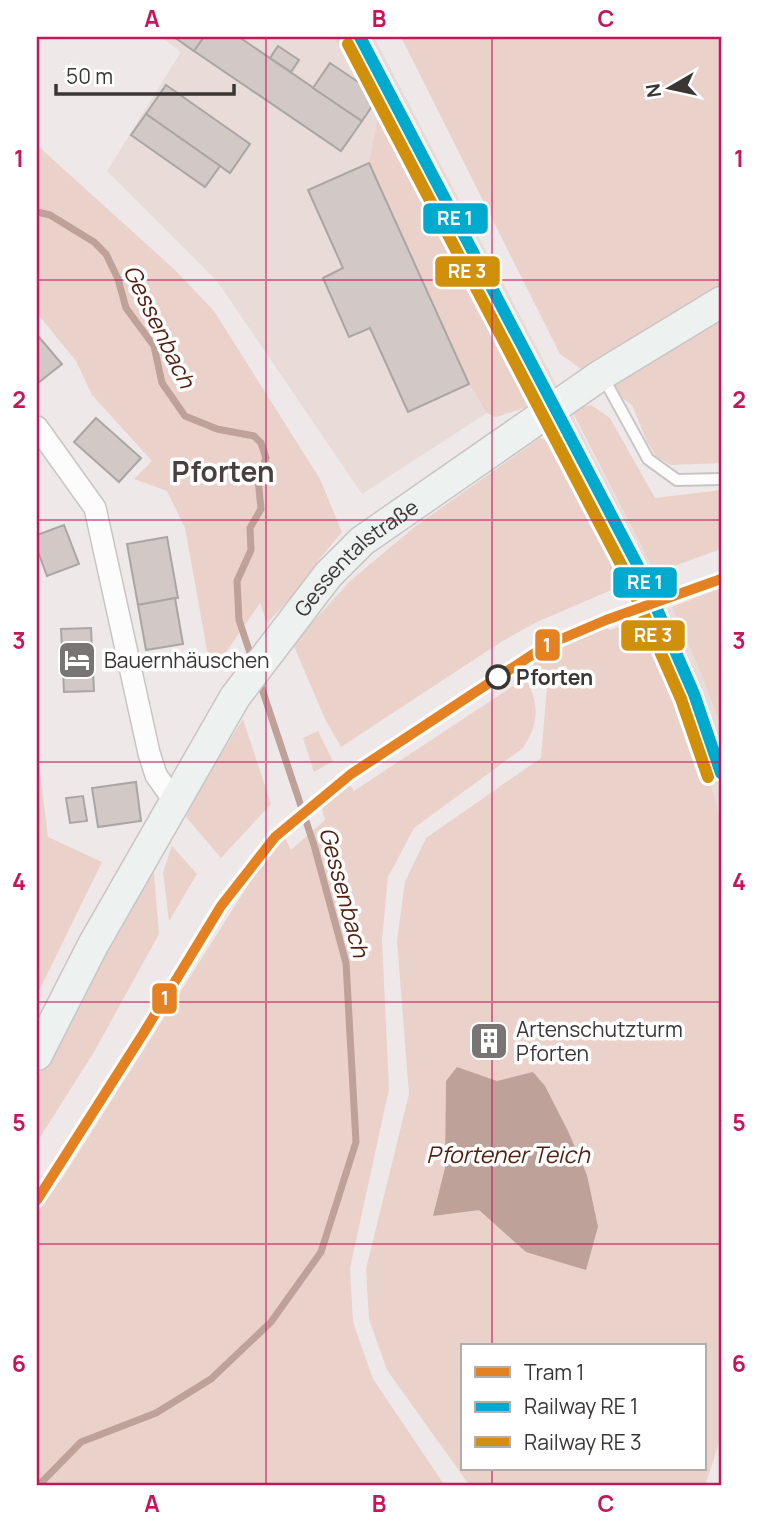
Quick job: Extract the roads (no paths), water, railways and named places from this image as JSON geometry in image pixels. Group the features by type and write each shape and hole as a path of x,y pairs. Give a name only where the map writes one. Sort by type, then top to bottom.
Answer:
{"main road":[{"name":"Gessentalstraße","path":"37,1055 93,945 235,697 328,575 362,541 601,375 721,302"}],"street":[{"path":"39,433 94,508 149,753 156,775 175,802"}],"lane":[{"path":"601,375 648,459 677,480 721,479"}],"water":[{"name":"Pfortener Teich","path":"457,1067 497,1081 533,1072 545,1086 587,1175 598,1227 586,1270 526,1252 479,1210 433,1216 445,1168 446,1081"}],"waterway":[{"name":"Gessenbach","path":"37,212 50,215 94,242 106,254 118,279 126,308 154,346 162,383 185,416 217,429 254,436 261,443 266,458 258,479 261,509 250,528 251,550 237,581 239,620 253,662"},
{"name":"Gessenbach","path":"38,1486 81,1442 156,1413 211,1379 271,1322 321,1252 356,1142 346,963 314,845 259,680"}],"tram line":[{"name":"1","path":"37,1200 221,906 275,837 351,774 547,645 606,620 721,579"}],"place":[{"name":"Bauernhäuschen","path":"77,660"},
{"name":"Pforten","path":"498,677"},
{"name":"Artenschutzturm Pforten","path":"489,1041"}],"district":[{"name":"Pforten","path":"223,471"}]}
